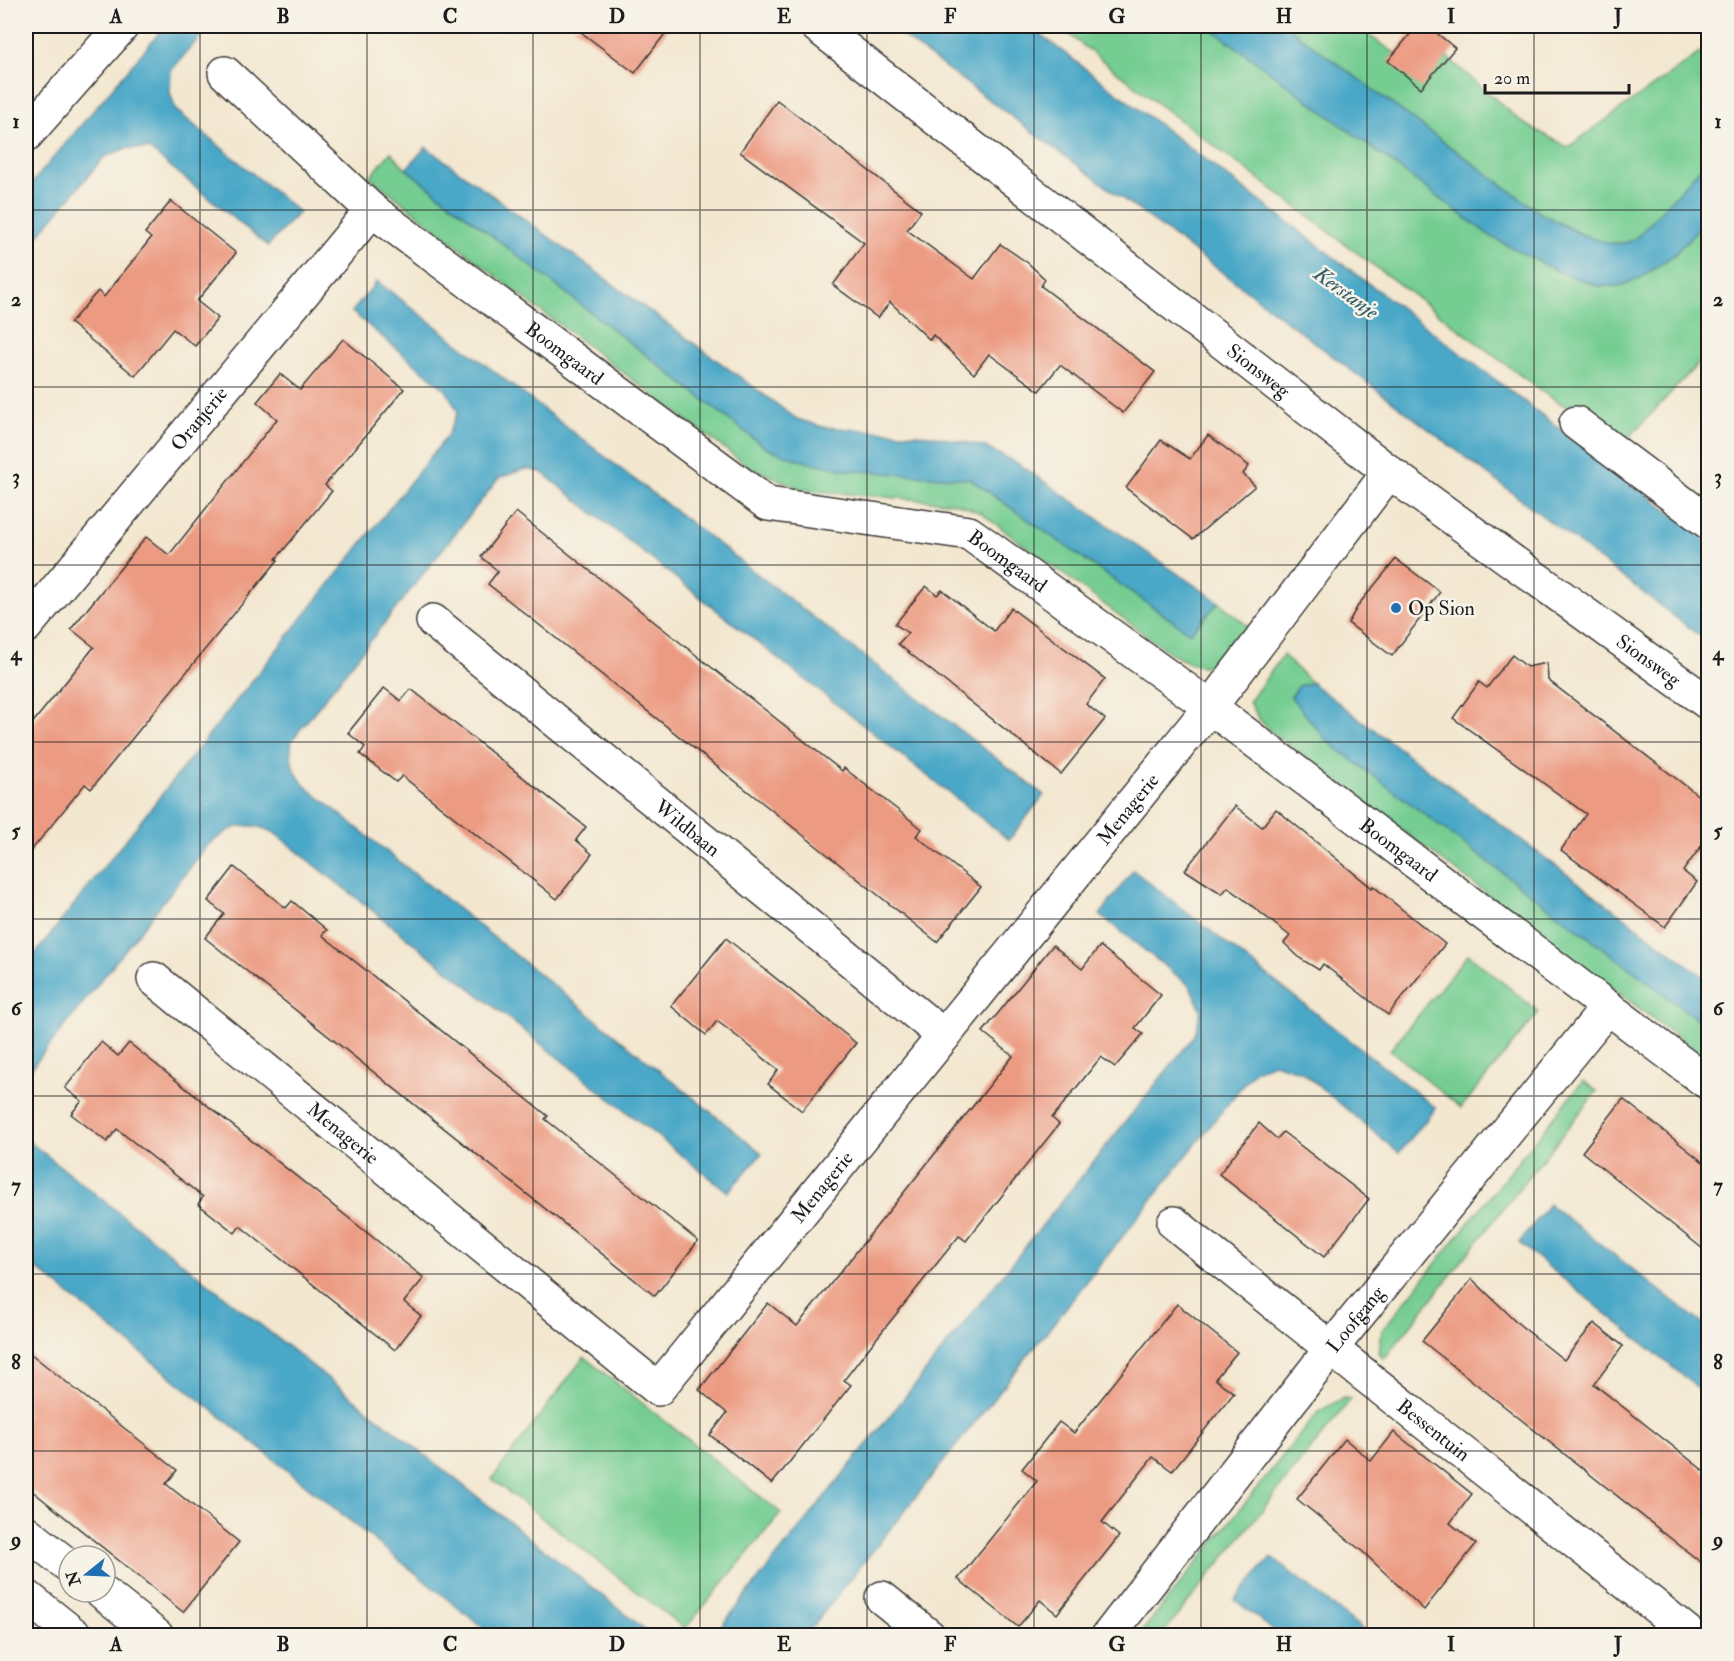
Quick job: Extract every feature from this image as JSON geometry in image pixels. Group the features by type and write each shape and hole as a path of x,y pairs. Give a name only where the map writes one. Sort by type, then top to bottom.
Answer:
{"street":[{"path":"32,113 122,26"},
{"name":"Sionsweg","path":"817,26 1389,472 1708,703"},
{"name":"Boomgaard","path":"225,73 372,210 768,504 969,533 1210,707 1708,1083"},
{"name":"Oranjerie","path":"26,626 372,210"},
{"path":"1576,423 1708,522"},
{"name":"Menagerie","path":"154,979 658,1389 1210,707 1389,472"},
{"name":"Wildbaan","path":"433,621 944,1036"},
{"name":"Loofgang","path":"1108,1635 1330,1350 1608,1006"},
{"name":"Bessentuin","path":"1174,1223 1330,1350 1537,1510 1692,1635"},
{"path":"26,1532 57,1557"},
{"path":"26,1596 76,1635"},
{"path":"882,1598 929,1635"},
{"path":"117,1604 157,1635"}],"green space":[{"path":"1058,26 1208,26 1492,237 1557,271 1598,286 1619,286 1642,277 1675,254 1708,217 1708,353 1624,443 1544,393 1153,100"},
{"path":"1286,26 1355,26 1423,72 1440,51 1523,123 1568,147 1708,47 1708,160 1634,239 1618,244 1595,240 1542,214"},
{"path":"391,152 406,169 766,448 909,474 970,479 1190,633 1219,602 1250,628 1222,659 1205,666 1195,665 1167,651 981,513 956,503 804,490 749,467 525,299 370,177"},
{"path":"1283,655 1312,683 1299,686 1327,741 1708,1027 1708,1060 1271,732 1259,719 1249,702"},
{"path":"1468,954 1539,1012 1461,1108 1390,1050"},
{"path":"1583,1081 1597,1091 1384,1359 1379,1354 1382,1330"},
{"path":"584,1357 781,1513 685,1629 492,1479"},
{"path":"1343,1398 1351,1399 1162,1635 1139,1635 1318,1412"}],"water":[{"path":"165,26 209,26 171,71 170,93 176,110 299,212 268,246 149,149 127,148 104,157 26,250 26,190"},
{"name":"Kerstanje","path":"889,26 1029,26 1708,541 1708,642 1234,281"},
{"path":"1208,26 1286,26 1542,214 1595,240 1618,244 1633,240 1708,160 1708,217 1675,254 1642,277 1619,286 1598,286 1557,271 1492,237"},
{"path":"426,147 797,419 823,427 929,435 983,446 1017,463 1219,602 1190,633 970,479 845,470 799,460 766,448 406,169"},
{"path":"377,281 1044,795 1009,840 541,472 525,469 499,478 292,740 292,764 304,785 762,1153 728,1192 273,832 254,826 238,827 208,845 26,1075 26,965 447,436 458,412 446,390 352,312"},
{"path":"1312,683 1708,980 1708,1027 1327,741 1291,697 1299,686"},
{"path":"1133,870 1436,1108 1399,1153 1302,1072 1274,1063 1254,1071 806,1635 714,1635 1195,1035 1201,1010 1190,986 1100,915"},
{"path":"26,1139 652,1635 492,1635 26,1260"},
{"path":"1549,1204 1708,1328 1708,1396 1519,1243"},
{"path":"1271,1557 1370,1635 1279,1635 1235,1600"}],"building":[{"path":"573,26 671,26 635,73"},
{"path":"1417,26 1428,26 1455,48 1421,88 1388,61"},
{"path":"777,100 921,211 907,230 974,279 1000,244 1028,263 1045,279 1041,286 1155,372 1123,413 1060,365 1039,391 989,354 974,374 933,335 930,340 890,302 878,318 833,285 864,243 740,152"},
{"path":"171,201 236,253 197,301 218,318 195,346 173,329 135,376 70,323 98,291 104,297 151,238 145,233"},
{"path":"343,339 404,389 325,485 332,491 276,559 278,560 91,789 85,784 26,857 26,731 94,647 71,629 146,537 169,555 277,419 257,402 280,374 300,390"},
{"path":"1208,435 1249,466 1243,474 1255,486 1193,539 1126,488 1161,440 1190,459"},
{"path":"516,512 842,771 844,768 922,829 916,836 981,887 937,942 488,584 498,571 481,557"},
{"name":"Op Sion","path":"1396,559 1440,592 1392,656 1348,623 1359,604"},
{"path":"926,586 937,595 942,590 994,631 1011,608 1105,679 1086,704 1105,719 1061,774 898,644 908,633 895,624"},
{"path":"1512,655 1527,667 1547,663 1548,680 1708,803 1708,837 1683,871 1697,882 1665,927 1561,850 1586,814 1453,718 1479,682 1487,688"},
{"path":"384,688 401,701 411,689 586,827 576,840 592,854 557,899 402,776 396,782 360,754 365,747 348,733"},
{"path":"1235,806 1262,827 1276,809 1372,888 1373,886 1445,944 1388,1015 1323,964 1319,970 1301,959 1284,943 1290,936 1228,887 1222,894 1185,870"},
{"path":"234,867 286,908 292,901 327,930 322,935 548,1116 545,1119 698,1241 655,1296 205,938 224,914 208,901"},
{"path":"726,938 856,1043 802,1111 768,1084 778,1070 748,1045 717,1021 706,1035 671,1006"},
{"path":"1053,945 1082,969 1100,946 1161,995 1135,1028 1143,1034 1115,1067 1101,1057 1052,1118 1059,1124 966,1241 959,1236 868,1349 844,1380 851,1385 772,1484 710,1435 727,1413 699,1390 768,1303 797,1326 1013,1056 983,1032"},
{"path":"101,1042 118,1056 129,1043 424,1278 404,1302 421,1316 395,1350 240,1226 235,1233 198,1204 203,1197 117,1129 107,1142 71,1114 82,1101 65,1088"},
{"path":"1623,1099 1708,1166 1708,1253 1582,1152"},
{"path":"1259,1123 1277,1139 1283,1132 1369,1199 1324,1257 1219,1174"},
{"path":"1472,1279 1520,1325 1564,1360 1594,1323 1623,1346 1594,1384 1708,1474 1708,1568 1422,1341"},
{"path":"1177,1304 1237,1352 1215,1379 1234,1393 1172,1471 1153,1457 1102,1522 1119,1536 1057,1614 1040,1600 1018,1627 958,1579 1037,1481 1022,1469 1059,1422 1074,1433"},
{"path":"26,1350 177,1470 166,1484 239,1542 183,1612 117,1559 117,1544 98,1544 26,1486"},
{"path":"1394,1432 1472,1494 1450,1523 1476,1544 1424,1610 1363,1552 1297,1499 1345,1439 1371,1461"}],"place":[{"name":"Op Sion","path":"1396,608"}]}
